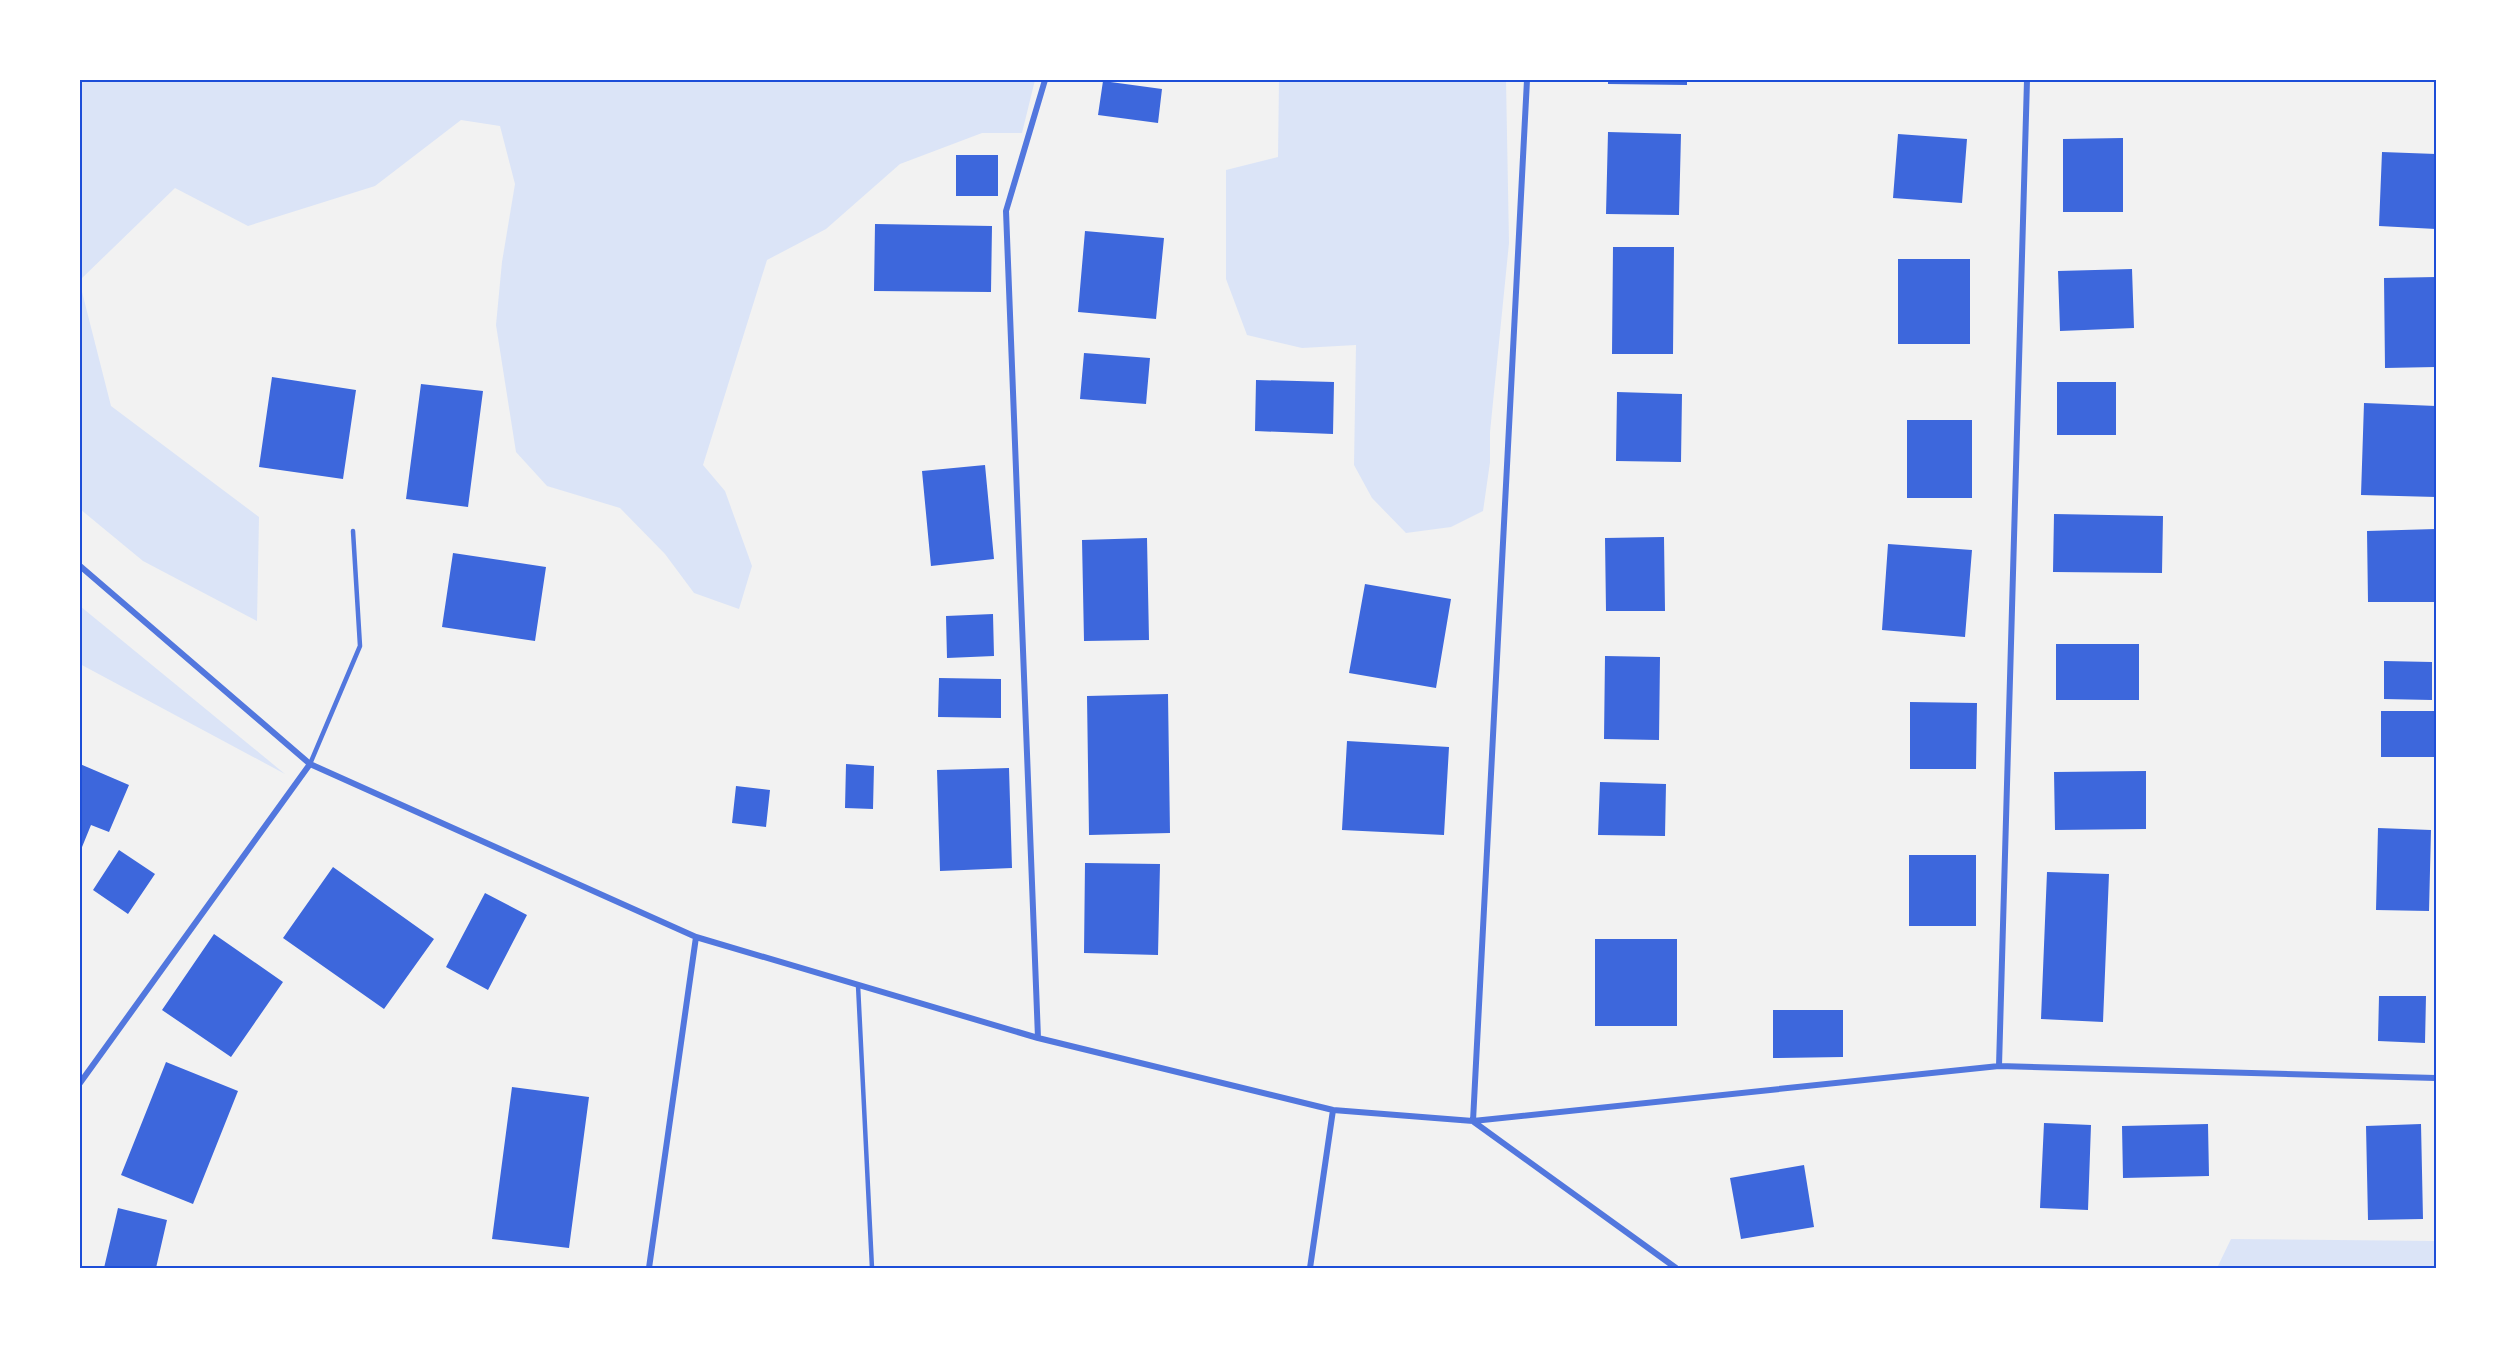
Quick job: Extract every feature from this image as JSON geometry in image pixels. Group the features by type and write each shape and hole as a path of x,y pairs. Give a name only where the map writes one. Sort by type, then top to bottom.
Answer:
{"street":[{"path":"1038,1038 1006,211 1045,80"},
{"path":"1473,1121 1527,80"},
{"path":"1999,1066 2027,80"},
{"path":"80,566 310,764 696,937 1038,1038 1333,1110 1473,1121 1999,1066 2436,1078"},
{"path":"80,1083 310,764"},
{"path":"649,1269 696,937"},
{"path":"1310,1269 1333,1110"},
{"path":"1473,1121 1676,1269"}],"lane":[{"path":"310,764 360,646 353,531"},
{"path":"858,985 872,1269"}],"shaded area":[{"path":"80,80 1035,80 1022,133 982,133 900,164 826,229 767,260 703,465 725,491 752,566 739,609 694,593 665,554 620,508 547,486 516,452 496,325 502,262 515,184 500,126 461,120 375,186 248,226 175,188 80,280"},
{"path":"1279,80 1506,80 1509,243 1490,432 1490,462 1483,511 1451,527 1406,533 1372,498 1354,465 1356,345 1302,348 1247,335 1226,279 1226,170 1278,157"},
{"path":"80,284 111,406 259,517 257,621 143,561 80,509"},
{"path":"80,606 285,774 80,664"},
{"path":"2231,1239 2436,1241 2436,1268 2217,1268"}],"building":[{"path":"1608,80 1687,80 1687,85 1608,84"},
{"path":"1103,81 1162,89 1158,123 1098,115"},
{"path":"1608,132 1681,134 1679,215 1606,214"},
{"path":"1898,134 1967,139 1962,203 1893,198"},
{"path":"2123,138 2123,212 2063,212 2063,139"},
{"path":"2382,152 2436,154 2436,229 2379,226"},
{"path":"956,155 998,155 998,196 956,196"},
{"path":"875,224 992,226 991,292 874,291"},
{"path":"1085,231 1164,238 1156,319 1078,312"},
{"path":"1613,247 1674,247 1673,354 1612,354"},
{"path":"1898,259 1970,259 1970,344 1898,344"},
{"path":"2132,269 2134,328 2060,331 2058,271"},
{"path":"2436,277 2436,367 2385,368 2384,278"},
{"path":"1084,353 1150,358 1146,404 1080,399"},
{"path":"272,377 356,390 343,479 259,467"},
{"path":"1256,380 1334,382 1333,434 1255,431"},
{"path":"2057,382 2116,382 2116,435 2057,435"},
{"path":"421,384 483,391 468,507 406,499"},
{"path":"1617,392 1682,394 1681,462 1616,461"},
{"path":"2364,403 2436,406 2436,497 2361,495"},
{"path":"1907,420 1972,420 1972,498 1907,498"},
{"path":"985,465 994,559 931,566 922,471"},
{"path":"2054,514 2163,516 2162,573 2053,572"},
{"path":"2436,529 2436,602 2368,602 2367,531"},
{"path":"1664,537 1665,611 1606,611 1605,538"},
{"path":"1147,538 1149,640 1084,641 1082,540"},
{"path":"1888,544 1972,550 1965,637 1882,630"},
{"path":"453,553 546,567 535,641 442,627"},
{"path":"1365,584 1451,599 1436,688 1349,673"},
{"path":"993,614 994,656 947,658 946,616"},
{"path":"2056,644 2139,644 2139,700 2056,700"},
{"path":"1605,656 1660,657 1659,740 1604,739"},
{"path":"2384,661 2432,662 2432,700 2384,699"},
{"path":"939,678 1001,679 1001,718 938,717"},
{"path":"1168,694 1170,833 1089,835 1087,696"},
{"path":"1910,702 1977,703 1976,769 1910,769"},
{"path":"2381,711 2434,711 2434,757 2381,757"},
{"path":"1347,741 1449,747 1444,835 1342,830"},
{"path":"80,764 129,785 109,832 91,825 80,852"},
{"path":"846,764 874,766 873,809 845,808"},
{"path":"1009,768 1012,868 940,871 937,770"},
{"path":"2146,771 2146,829 2055,830 2054,772"},
{"path":"1600,782 1666,784 1665,836 1598,835"},
{"path":"736,786 770,790 766,827 732,823"},
{"path":"2378,828 2431,830 2429,911 2376,910"},
{"path":"119,850 155,874 128,914 93,890"},
{"path":"1909,855 1976,855 1976,926 1909,926"},
{"path":"1085,863 1160,864 1158,955 1084,953"},
{"path":"333,867 434,939 384,1009 283,938"},
{"path":"2047,872 2109,874 2103,1022 2041,1019"},
{"path":"485,893 527,915 488,990 446,967"},
{"path":"214,934 283,982 231,1057 162,1010"},
{"path":"1595,939 1677,939 1677,1026 1595,1026"},
{"path":"2379,996 2426,996 2425,1043 2378,1041"},
{"path":"1773,1010 1843,1010 1843,1057 1773,1058"},
{"path":"166,1062 238,1091 193,1204 121,1175"},
{"path":"512,1087 589,1097 569,1248 492,1239"},
{"path":"2044,1123 2091,1125 2088,1210 2040,1208"},
{"path":"2208,1124 2209,1176 2123,1178 2122,1126"},
{"path":"2421,1124 2423,1219 2368,1220 2366,1126"},
{"path":"1804,1165 1814,1227 1741,1239 1730,1178"},
{"path":"118,1208 167,1220 156,1268 104,1268"}]}
